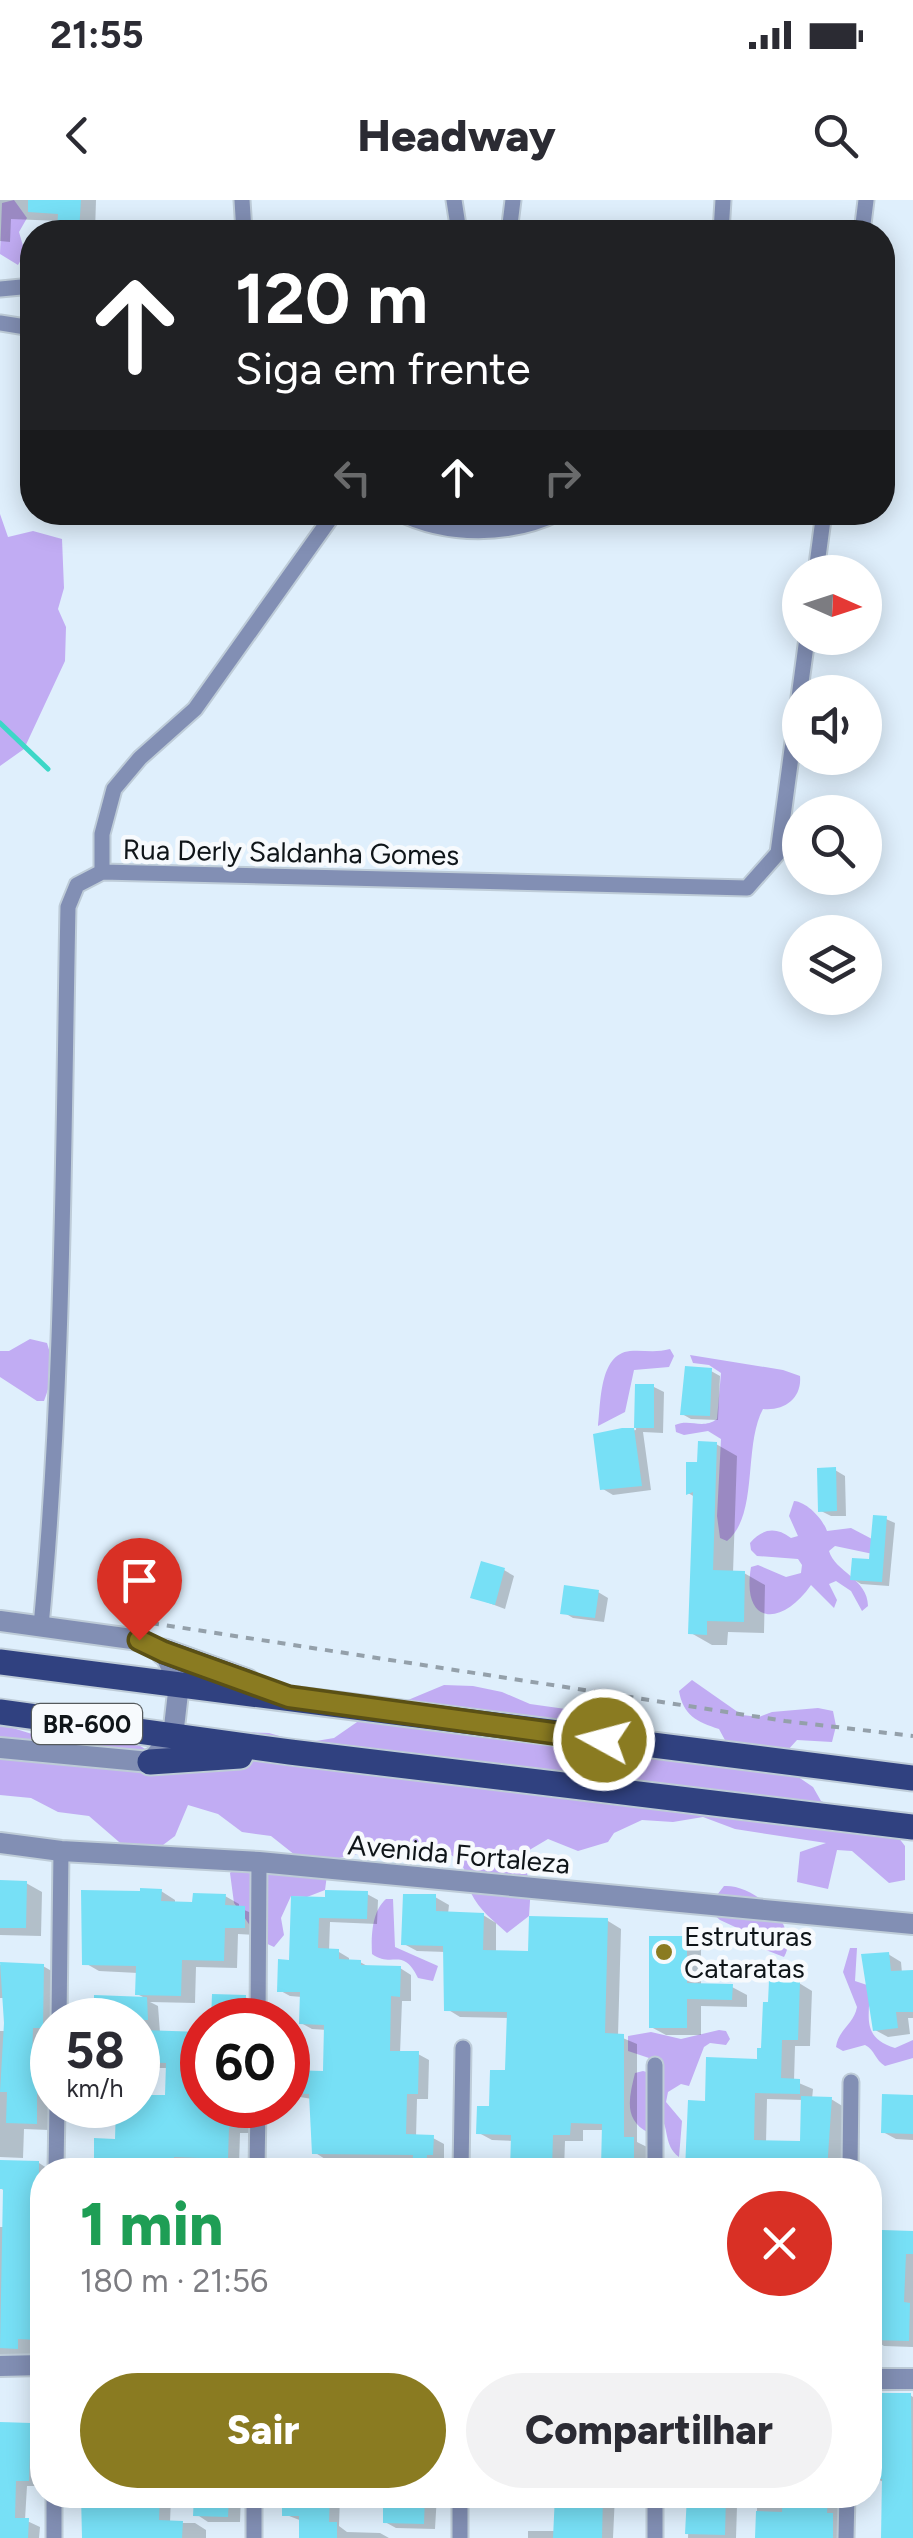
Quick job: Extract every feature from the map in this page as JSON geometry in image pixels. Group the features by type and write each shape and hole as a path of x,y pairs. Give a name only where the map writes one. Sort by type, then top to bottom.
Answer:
{"main road":[{"path":"164,1652 289,1697"},
{"name":"BR-600","path":"0,1662 913,1778"},
{"name":"BR-600","path":"0,1712 290,1752 913,1827"},
{"path":"150,1762 290,1752"}],"street":[{"path":"102,872 102,834 114,790 140,758 195,709 327,525"},
{"path":"437,525 491,531 523,525"},
{"path":"818,555 822,525"},
{"name":"Rua Derly Saldanha Gomes","path":"40,1626 51,1517 60,1318 68,907 77,885 102,872 747,888 778,853 805,655"},
{"path":"0,1621 139,1640 164,1652 179,1684 173,1736 150,1762 0,1748"},
{"name":"Avenida Fortaleza","path":"0,1844 259,1862 913,1924"},
{"path":"59,1998 61,1851"},
{"path":"258,1998 259,1862"},
{"path":"462,2048 462,2158"},
{"path":"655,2158 656,2066"},
{"path":"850,2158 851,2082"},
{"path":"56,2158 57,2128"},
{"path":"257,2158 258,2128"},
{"path":"0,2366 30,2365"},
{"path":"882,2379 913,2379"},
{"path":"54,2508 54,2538"},
{"path":"254,2508 254,2538"},
{"path":"460,2508 460,2538"},
{"path":"654,2508 654,2538"},
{"path":"846,2508 846,2538"}],"path":[{"path":"138,1621 913,1736"}],"shaded area":[{"path":"14,200 27,218 20,220 18,265 0,254 2,203"},
{"path":"0,514 8,537 33,531 62,539 64,588 58,609 66,627 65,661 24,749 0,766"},
{"path":"30,1339 47,1343 51,1358 44,1401 37,1401 0,1377 0,1351 9,1351"},
{"path":"670,1349 674,1356 669,1367 634,1370 625,1412 598,1426 601,1393 612,1361 630,1351"},
{"path":"690,1355 800,1376 798,1391 790,1402 763,1409 753,1442 743,1515 727,1541 720,1538 717,1516 721,1439 708,1431 684,1435 676,1432 675,1425 680,1423 706,1424 717,1419 721,1373 709,1365 693,1363"},
{"path":"794,1501 814,1512 827,1531 851,1528 872,1539 873,1554 835,1546 829,1551 863,1589 868,1606 862,1611 851,1591 836,1581 829,1584 837,1600 834,1608 811,1585 800,1599 777,1613 766,1614 752,1601 751,1567 758,1565 786,1577 801,1573 798,1559 757,1556 750,1543 770,1531 791,1538 798,1536 789,1516"},
{"path":"692,1680 742,1715 759,1717 818,1708 833,1711 836,1726 832,1742 797,1740 787,1751 726,1742 719,1729 698,1720 684,1706 679,1691"},
{"path":"444,1685 473,1686 502,1692 530,1704 587,1712 654,1739 682,1734 788,1770 813,1787 821,1801 895,1833 905,1846 905,1880 889,1883 852,1851 837,1850 828,1889 797,1882 800,1852 826,1843 735,1829 703,1817 673,1822 642,1820 614,1833 608,1842 578,1851 548,1839 521,1855 531,1886 529,1916 507,1933 478,1905 463,1867 448,1853 432,1847 393,1847 319,1862 327,1875 325,1890 307,1897 291,1896 281,1918 284,1935 274,1947 261,1941 234,1903 230,1873 239,1862 300,1859 271,1836 242,1832 218,1814 188,1805 175,1836 155,1851 126,1848 89,1816 58,1812 31,1798 0,1795 0,1724 32,1734 64,1730 124,1736 150,1752 208,1735 240,1732 269,1733 304,1743 334,1738 360,1720"},
{"path":"724,1886 749,1892 772,1909 787,1933 784,1957 753,1945 748,1933 713,1914 714,1899"},
{"path":"386,1899 393,1899 395,1947 438,1966 433,1981 418,1978 402,1960 386,1960 372,1954 375,1917"},
{"path":"850,1948 857,1948 855,1981 870,1986 869,2024 876,2038 895,2048 913,2040 913,2058 885,2066 865,2045 843,2051 836,2047 857,2007 843,1972"},
{"path":"719,2030 726,2031 730,2039 726,2045 710,2043 704,2047 689,2086 681,2084 668,2092 666,2102 682,2121 679,2157 671,2147 659,2114 664,2158 648,2158 649,2133 635,2122 630,2100 635,2073 650,2073 655,2060 628,2051 628,2036 651,2032 681,2039"}],"building":[{"path":"28,200 81,200 80,220 58,220 58,214 28,212"},
{"path":"685,1366 712,1368 710,1416 680,1415"},
{"path":"635,1384 654,1384 654,1428 634,1428"},
{"path":"634,1428 642,1486 600,1490 593,1434"},
{"path":"698,1441 717,1442 713,1570 745,1571 744,1622 707,1621 707,1635 688,1634 693,1492 686,1495 686,1462 697,1462"},
{"path":"836,1467 837,1511 818,1512 817,1468"},
{"path":"873,1515 887,1516 882,1582 850,1580 852,1558 869,1559"},
{"path":"481,1561 505,1568 495,1605 470,1598"},
{"path":"564,1585 599,1590 595,1618 560,1614"},
{"path":"0,1880 27,1881 26,1928 0,1928"},
{"path":"162,1889 161,1901 192,1902 193,1893 226,1894 225,1905 245,1906 245,1928 225,1928 224,1961 182,1960 181,1996 135,1995 136,1966 82,1965 81,1890"},
{"path":"325,1890 368,1891 367,1919 319,1918 318,1948 339,1949 339,1959 361,1960 361,1965 401,1966 400,1997 391,1996 390,2051 419,2051 418,2094 407,2094 406,2134 434,2135 433,2155 413,2158 413,2155 312,2154 310,2071 323,2071 324,2025 310,2024 310,1998 300,1998 300,1992 277,1992 278,1959 289,1960 291,1896 325,1897"},
{"path":"403,1894 436,1894 436,1911 484,1913 483,1950 528,1951 529,1916 608,1918 605,2033 624,2034 624,2137 634,2137 634,2158 601,2158 602,2124 571,2123 570,2135 553,2135 552,2158 510,2158 511,2135 476,2134 477,2106 489,2106 490,2070 505,2070 507,2012 444,2011 443,1946 401,1945"},
{"path":"649,1936 687,1936 687,1983 733,1984 732,2000 687,1999 687,2028 649,2028"},
{"path":"889,1952 891,1971 913,1970 913,2012 896,2012 898,2028 873,2031 861,1954"},
{"path":"0,1962 44,1964 43,1998 30,1998 30,2124 6,2123 7,2092 0,2092 4,2023"},
{"path":"769,1980 800,1981 798,2040 782,2040 781,2078 800,2079 800,2094 755,2093 754,2140 800,2141 801,2096 832,2097 828,2158 686,2158 688,2100 705,2101 706,2057 757,2059 763,2002 768,2002"},
{"path":"212,1994 246,1995 246,1998 212,1998"},
{"path":"94,1995 147,1998 94,1998"},
{"path":"160,2031 180,2031 180,2128 229,2128 228,2158 94,2158 94,2138 115,2139 115,2128 160,2128 160,2095 165,2095 166,2063 160,2063"},
{"path":"882,2094 913,2095 913,2134 881,2133"},
{"path":"0,2160 30,2161 30,2340 18,2339 18,2349 0,2348"},
{"path":"882,2230 913,2231 913,2254 906,2254 904,2302 910,2303 909,2341 882,2340"},
{"path":"882,2393 911,2393 913,2538 881,2538"},
{"path":"0,2422 30,2423 29,2481 16,2481 15,2518 29,2518 28,2538 0,2538"},
{"path":"81,2508 159,2508 159,2520 183,2521 182,2538 82,2538"},
{"path":"193,2508 228,2508 228,2517 193,2516"},
{"path":"282,2508 330,2508 329,2522 337,2522 337,2538 299,2538 299,2516 282,2516"},
{"path":"383,2508 425,2508 424,2524 383,2523"},
{"path":"554,2508 603,2508 602,2538 553,2538"},
{"path":"686,2508 726,2508 725,2535 685,2534"},
{"path":"782,2508 827,2508 827,2513 833,2513 833,2538 755,2538 756,2511 782,2512"}],"waterway":[{"path":"0,723 48,769"}],"place":[{"name":"Estruturas Cataratas","path":"664,1952"}],"route":[{"path":"139,1640 289,1697 604,1740"}]}
